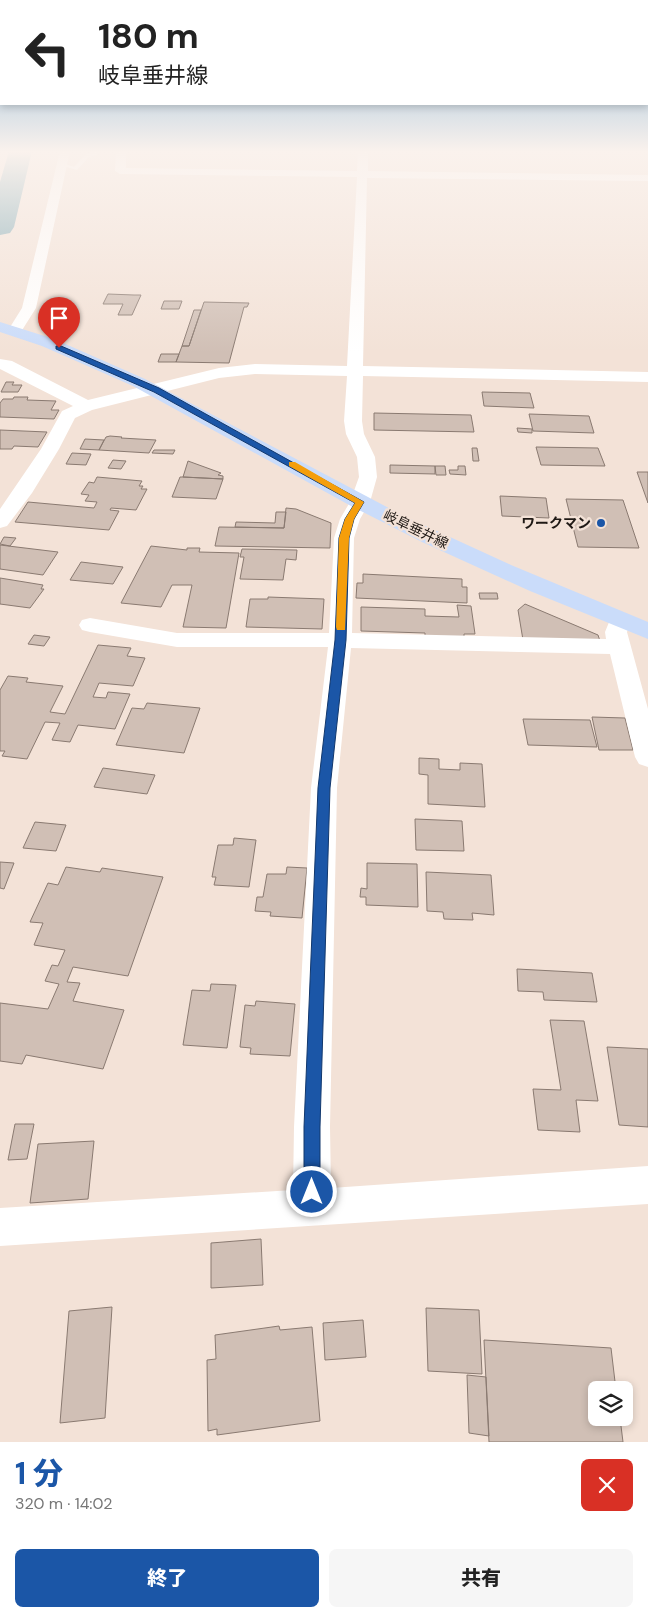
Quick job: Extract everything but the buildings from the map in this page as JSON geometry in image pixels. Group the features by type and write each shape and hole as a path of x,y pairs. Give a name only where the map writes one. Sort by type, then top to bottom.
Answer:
{"main road":[{"name":"岐阜垂井線","path":"5,329 74,353 156,390 360,502 462,552 648,631"}],"street":[{"path":"5,329 29,308 50,218"},
{"path":"312,1208 312,1127 324,788 340,640 344,538 350,519 360,502 368,477 366,457 354,434 353,421 353,372 360,218"},
{"path":"0,364 6,364 86,406"},
{"path":"0,522 22,493 45,457 68,415 86,406 219,373 254,369 648,377"},
{"path":"620,620 616,632 648,757"},
{"path":"90,625 176,640 340,640 620,647"},
{"path":"0,1227 648,1185"}],"waterway":[{"path":"0,227 2,218"}],"slow traffic":[{"path":"292,464 360,502 350,519 344,538 341,627"}],"place":[{"name":"ワークマン","path":"601,523"}],"route":[{"path":"59,348 156,390 360,502 350,519 344,538 340,640 324,788 312,1127 312,1192"}]}
